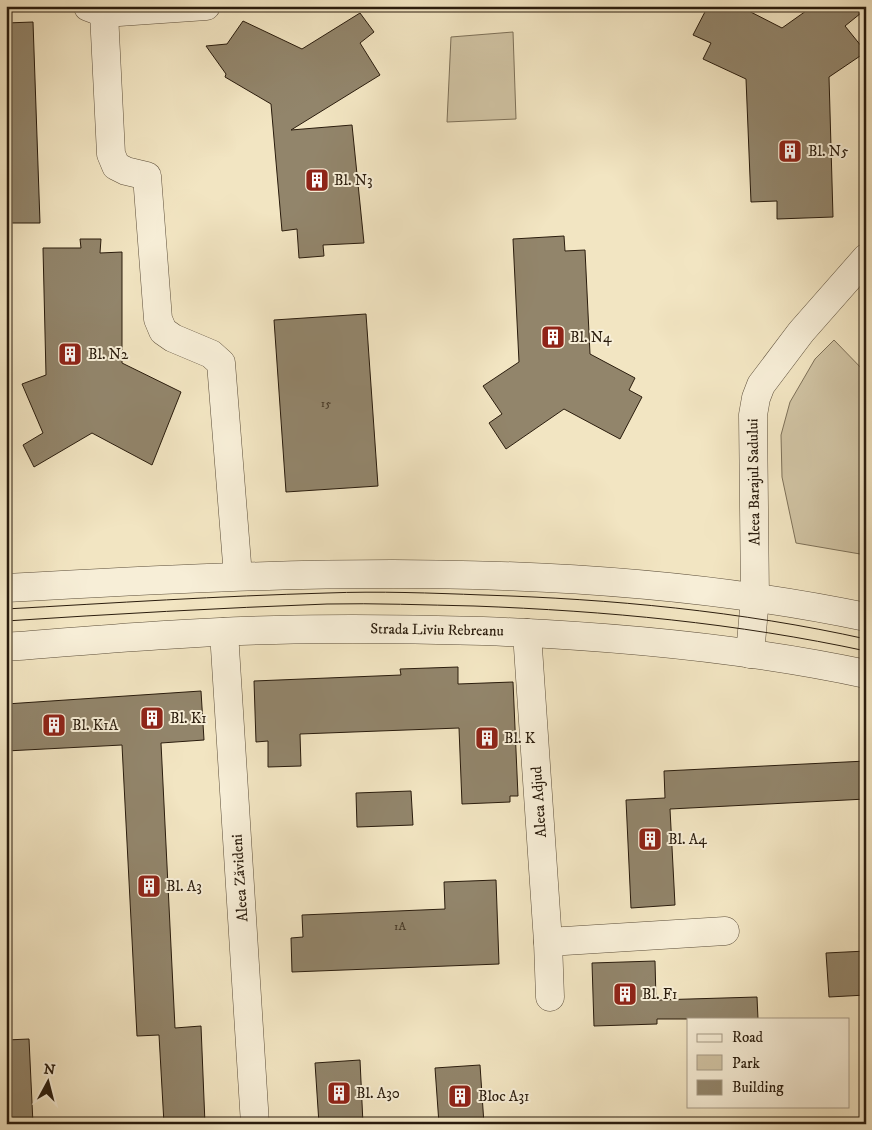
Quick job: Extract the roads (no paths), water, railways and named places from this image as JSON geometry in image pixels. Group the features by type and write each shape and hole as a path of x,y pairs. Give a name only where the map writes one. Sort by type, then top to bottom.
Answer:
{"street":[{"path":"206,6 96,9 111,154 116,166 126,171 148,176 158,319 163,330 173,338 211,354 221,363 238,576"},
{"name":"Aleea Barajul Sadului","path":"750,654 755,598 753,415 756,398 761,385 800,332 866,258"},
{"path":"6,588 238,576 391,573 538,577 642,585 755,598 866,618"},
{"name":"Strada Liviu Rebreanu","path":"6,647 224,632 356,628 527,633 666,643 750,654 866,674"},
{"name":"Aleea Zăvideni","path":"224,632 255,1124"},
{"name":"Aleea Adjud","path":"527,633 550,997"},
{"path":"548,942 725,931"}],"tram line":[{"path":"6,609 287,594 366,592 531,597 627,603 723,614 819,629 866,639"},
{"path":"6,621 166,611 327,604 474,606 573,611 671,620 769,633 866,651"}],"place":[{"name":"Bl. N5","path":"790,151"},
{"name":"Bl. N3","path":"317,180"},
{"name":"Bl. N4","path":"553,337"},
{"name":"Bl. N2","path":"70,354"},
{"name":"Bl. K1","path":"152,718"},
{"name":"Bl. K1A","path":"54,725"},
{"name":"Bl. K","path":"487,738"},
{"name":"Bl. A4","path":"650,839"},
{"name":"Bl. A3","path":"149,886"},
{"name":"Bl. F1","path":"625,994"},
{"name":"Bl. A30","path":"339,1093"},
{"name":"Bloc A31","path":"460,1096"}]}
